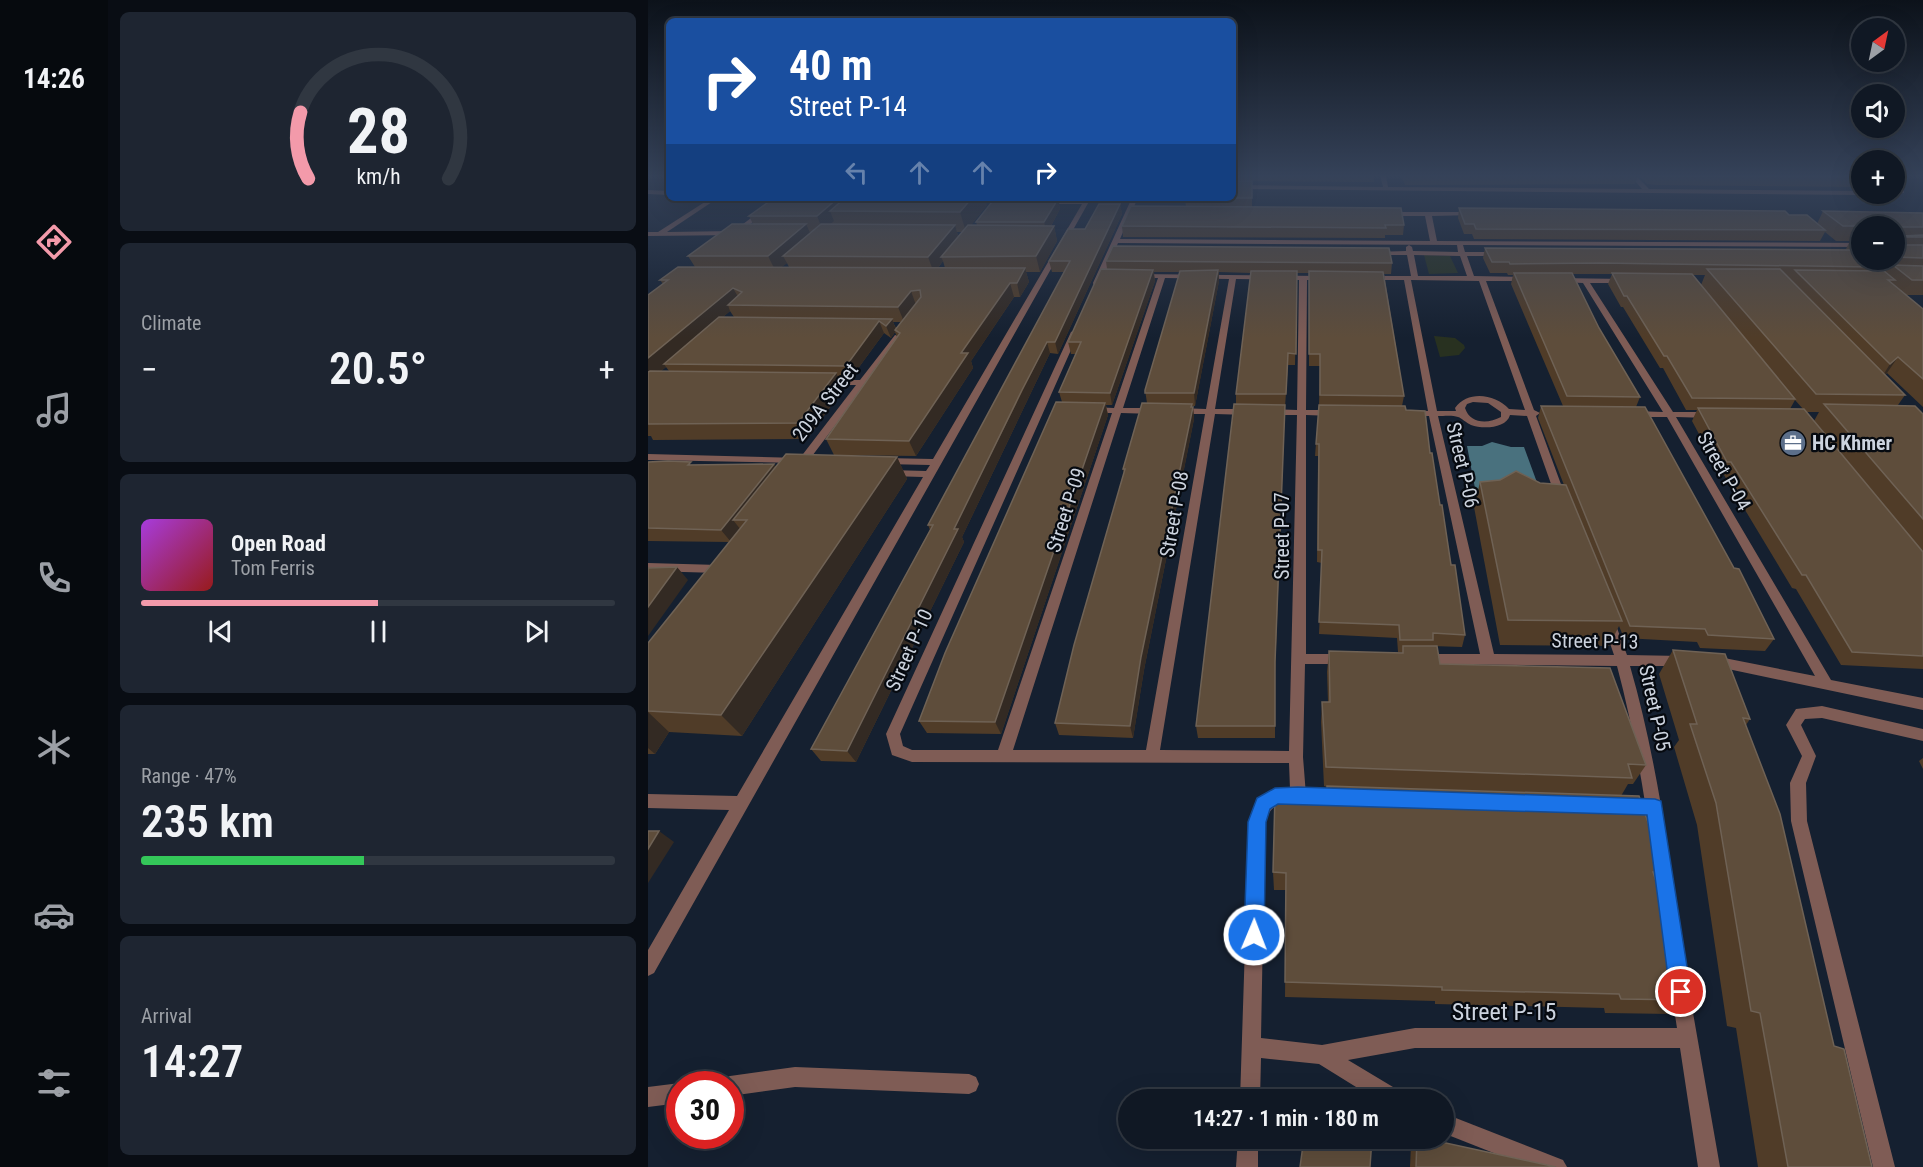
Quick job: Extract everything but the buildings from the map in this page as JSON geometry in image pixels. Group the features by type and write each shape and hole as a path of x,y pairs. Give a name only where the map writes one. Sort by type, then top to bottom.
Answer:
{"street":[{"path":"648,242 666,229"},
{"path":"725,240 740,229"},
{"path":"648,967 937,462 1036,278 1066,229"},
{"path":"1090,297 1105,276 1125,229"},
{"path":"1431,229 1434,243"},
{"path":"648,232 746,233"},
{"path":"1818,233 1851,260"},
{"path":"1117,248 1408,243 1851,245"},
{"name":"Street P-06","path":"1408,243 1411,279 1433,413 1488,659"},
{"path":"1459,243 1476,279 1566,510"},
{"path":"1362,253 1510,254"},
{"path":"1833,255 1851,255"},
{"path":"1131,276 1337,278"},
{"name":"Street P-09","path":"1004,755 1162,276"},
{"name":"Street P-08","path":"1152,757 1233,277"},
{"name":"Street P-07","path":"1252,1047 1257,822 1263,804 1275,796 1304,795 1296,757 1303,278"},
{"path":"1360,278 1539,280"},
{"path":"1550,280 1632,281"},
{"name":"Street P-04","path":"1585,280 1670,415 1826,683"},
{"name":"Street P-10","path":"1081,317 1045,409 893,734 897,750 912,756 1296,757"},
{"name":"209A Street","path":"802,468 906,326"},
{"path":"815,382 863,383"},
{"path":"1506,412 1506,418 1499,423 1489,425 1467,420 1461,414 1460,408 1464,402 1472,399 1494,402 1506,412 1540,413"},
{"path":"1085,410 1345,413"},
{"path":"1400,413 1461,414"},
{"path":"1623,414 1717,416"},
{"path":"648,457 802,468"},
{"path":"870,461 937,462"},
{"path":"648,468 802,468"},
{"path":"874,472 930,474"},
{"path":"648,567 719,569"},
{"name":"Street P-05","path":"1603,607 1624,662 1709,1167"},
{"path":"1299,659 1358,659"},
{"name":"Street P-13","path":"1406,659 1722,661 1923,704"},
{"path":"1884,1167 1799,821 1798,783 1809,756 1794,725 1801,713 1822,712 1923,735"},
{"path":"648,801 742,803"},
{"name":"Street P-15","path":"1322,1055 1415,1038 1687,1038"},
{"path":"1250,1089 1252,1047 1322,1055 1378,1089"},
{"path":"744,1084 795,1077 969,1084"},
{"path":"648,1097 666,1095"},
{"path":"1454,1127 1556,1167"},
{"path":"1247,1167 1248,1149"}],"green space":[{"path":"1424,255 1450,256 1458,273 1429,274"},
{"path":"1434,336 1455,338 1465,348 1459,355 1440,357"}],"water":[{"path":"1492,442 1511,447 1524,447 1546,507 1478,504 1467,446 1482,446"}],"place":[{"name":"HC Khmer","path":"1793,443"}],"route":[{"path":"1254,935 1257,822 1263,804 1275,796 1655,807 1681,992"}]}
